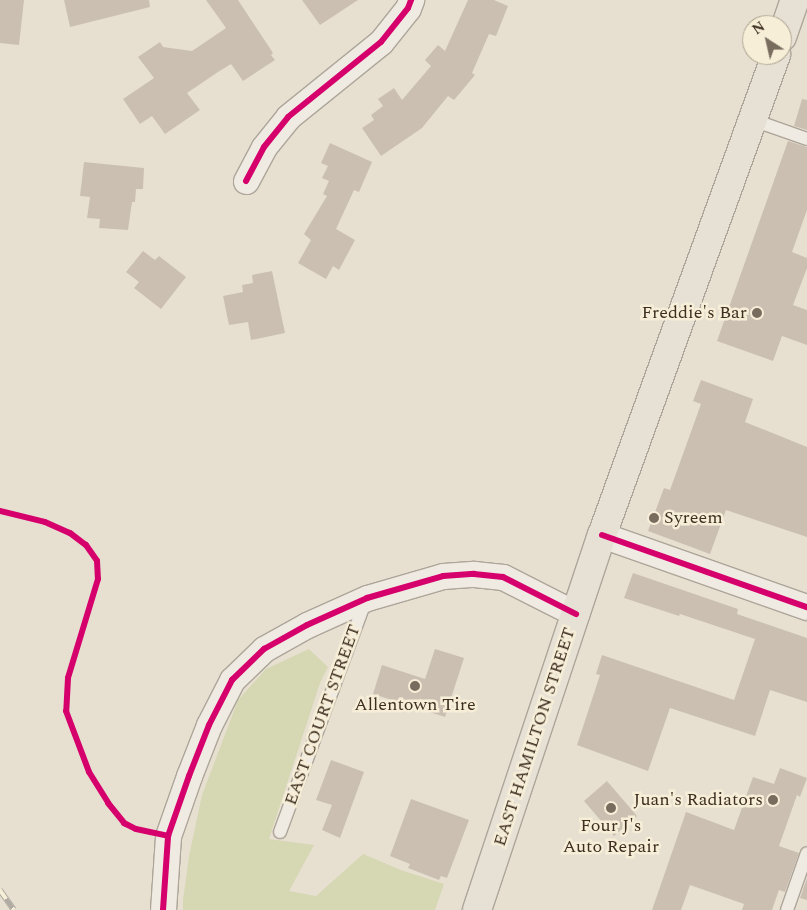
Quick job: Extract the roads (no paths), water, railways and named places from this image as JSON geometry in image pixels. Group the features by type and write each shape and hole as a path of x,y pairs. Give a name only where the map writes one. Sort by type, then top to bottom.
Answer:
{"main road":[{"path":"790,15 795,0"},
{"name":"EAST HAMILTON STREET","path":"477,910 602,535 772,65"}],"street":[{"path":"246,182 264,147 288,117 381,42 408,8 410,0"},
{"path":"602,535 807,607"},
{"path":"163,910 168,836 208,725 232,680 264,649 307,625 366,598 443,576 474,574 503,577 576,614"}],"lane":[{"path":"753,120 807,139"},
{"name":"EAST COURT STREET","path":"280,832 366,598"},
{"path":"787,910 807,852"}],"railway":[{"path":"0,890 14,910"}],"place":[{"name":"Freddie's Bar","path":"757,313"},
{"name":"Syreem","path":"654,518"},
{"name":"Allentown Tire","path":"415,686"},
{"name":"Juan's Radiators","path":"773,800"},
{"name":"Four J's Auto Repair","path":"611,808"}]}
